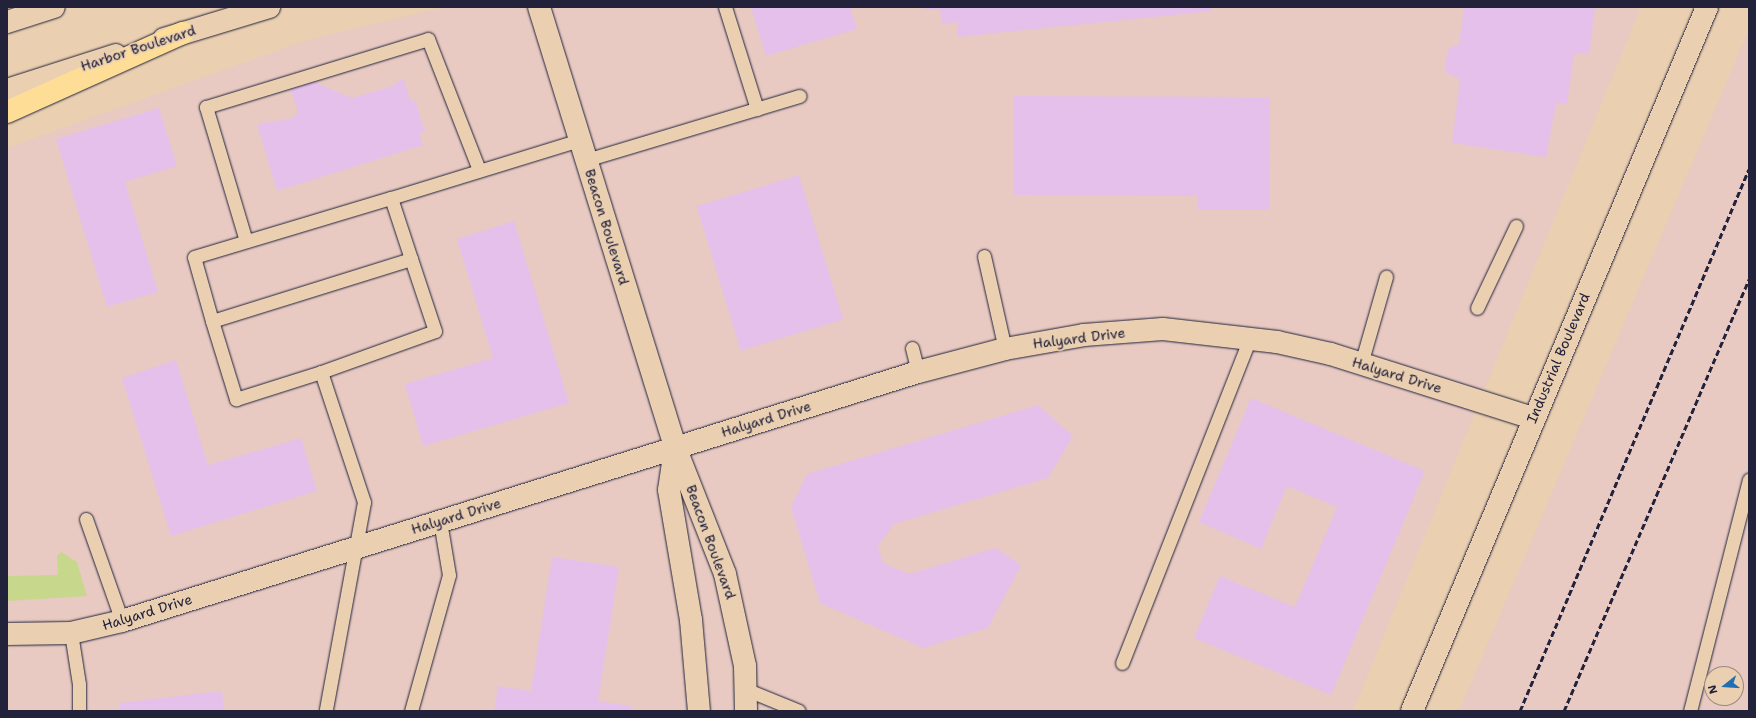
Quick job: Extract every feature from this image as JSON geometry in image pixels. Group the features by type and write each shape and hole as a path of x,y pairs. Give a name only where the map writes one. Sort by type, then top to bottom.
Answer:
{"highway":[{"path":"7,112 183,33"}],"street":[{"path":"7,22 54,7"},
{"name":"Harbor Boulevard","path":"7,90 269,7"},
{"name":"Beacon Boulevard","path":"539,7 675,447 725,574 736,613 745,689 746,711"},
{"name":"Industrial Boulevard","path":"1412,711 1533,418 1707,7"},
{"name":"Halyard Drive","path":"7,634 71,633 122,620 918,372 1005,349 1084,334 1163,329 1250,338 1361,364 1533,418"},
{"name":"Beacon Boulevard","path":"675,447 669,490 692,620 698,711"}],"lane":[{"path":"725,7 757,109"},
{"path":"246,241 206,107 421,41 428,39 479,170"},
{"path":"391,198 435,331 321,372 236,399 194,257 479,170 583,150 757,109 800,96"},
{"path":"1477,308 1516,226"},
{"path":"984,256 1005,349"},
{"path":"212,321 411,259"},
{"path":"1361,364 1386,277"},
{"path":"1122,663 1250,338"},
{"path":"912,348 918,372"},
{"path":"321,372 364,502 354,548 326,710"},
{"path":"1690,711 1749,479"},
{"path":"86,519 122,620"},
{"path":"411,711 449,575 440,521"},
{"path":"71,633 79,684 79,711"},
{"path":"745,689 799,711"}],"shaded area":[{"path":"445,7 1641,7 1353,711 7,711 7,148 307,40"},
{"path":"1749,29 1749,711 1459,711"}],"green space":[{"path":"61,552 77,562 87,596 7,601 7,576 58,575 57,556"}],"building":[{"path":"751,7 850,7 857,29 766,56"},
{"path":"925,7 1212,7 1212,11 958,37 957,22 942,24 940,9 925,10"},
{"path":"1464,7 1595,7 1589,54 1574,54 1567,103 1556,103 1546,157 1452,143 1460,79 1446,73 1446,60 1449,48 1459,44"},
{"path":"403,78 411,102 415,100 425,132 419,134 423,145 277,191 257,124 294,118 298,111 289,86 309,80 352,98 392,86"},
{"path":"1014,96 1270,97 1269,210 1198,210 1198,196 1014,195"},
{"path":"159,108 177,166 125,182 158,292 107,307 56,139"},
{"path":"799,175 843,319 741,351 697,206"},
{"path":"514,221 569,403 423,446 405,384 493,358 457,239"},
{"path":"176,360 208,465 301,438 317,491 171,536 122,378"},
{"path":"1251,398 1425,471 1331,695 1194,638 1220,576 1295,607 1337,507 1287,486 1261,549 1199,522"},
{"path":"1038,405 1073,436 1048,478 894,524 878,546 883,563 909,574 996,548 1021,565 988,628 923,648 820,603 791,507 807,474"},
{"path":"552,557 619,567 598,701 631,706 631,711 494,711 498,686 531,691"},
{"path":"222,691 224,711 120,711 119,703"}],"railway":[{"path":"1520,711 1749,169"},
{"path":"1564,711 1749,279"}]}
